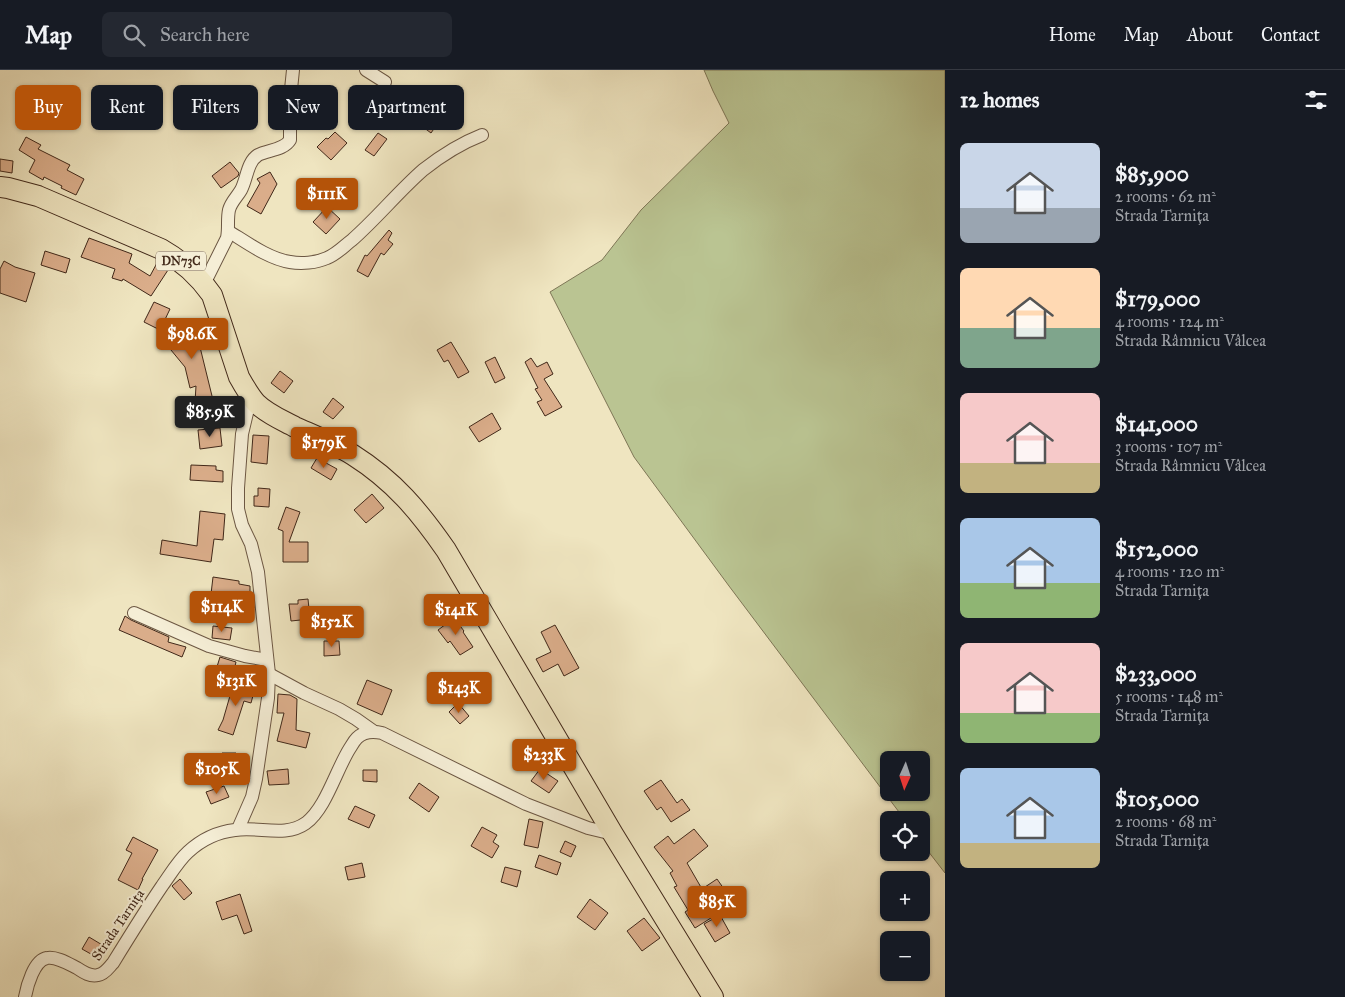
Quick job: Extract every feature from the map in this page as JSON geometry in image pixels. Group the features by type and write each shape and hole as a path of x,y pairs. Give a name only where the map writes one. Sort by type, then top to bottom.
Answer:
{"main road":[{"name":"DN73C","path":"0,187 38,196 161,249 186,265 212,295 239,378 257,404 272,416 334,445 370,466 396,488 417,510 446,550 613,834 713,997"}],"street":[{"path":"204,284 227,238 228,211 242,189 253,159 260,154 286,145 289,142 293,70"},
{"path":"366,70 385,82"},
{"path":"228,231 271,256 289,262 308,263 327,258 338,252 368,226 422,171 447,152 462,143 482,135"},
{"path":"238,829 252,797 256,779 268,698 269,674 258,572 238,509 242,434 251,396"},
{"path":"134,613 209,646 267,660"},
{"path":"269,674 304,694 356,719 373,731 382,733 526,804 588,828 613,834"},
{"name":"Strada Tarnița","path":"25,997 37,964 47,958 54,958 70,964 92,976 101,974 113,963 157,894 186,854 198,844 210,837 238,829 292,830 306,822 321,806 346,754 357,738 373,731"}],"green space":[{"path":"704,70 945,70 945,873 930,854 930,811 898,811 891,801 930,801 930,751 880,751 880,787 634,457 550,292 602,260 641,210 729,123"}],"building":[{"path":"335,132 347,143 331,160 317,147"},
{"path":"378,133 387,139 374,156 365,150"},
{"path":"26,137 41,145 38,149 70,165 67,170 84,179 76,195 44,177 43,180 29,172 35,160 19,150"},
{"path":"0,159 13,161 12,173 0,171"},
{"path":"230,162 239,173 238,176 221,188 212,176"},
{"path":"270,172 277,184 261,214 247,206 260,183 257,179"},
{"path":"327,207 340,219 326,234 313,222"},
{"path":"389,230 392,233 388,240 393,244 384,255 381,253 368,277 357,271 365,255 367,256"},
{"path":"89,238 132,254 129,263 150,276 157,263 168,270 151,296 123,279 122,281 112,278 115,269 81,257"},
{"path":"45,251 70,259 66,273 41,265"},
{"path":"4,261 15,267 35,273 26,302 0,293 0,269"},
{"path":"154,302 170,309 160,330 144,322"},
{"path":"185,320 203,339 199,343 212,396 211,403 195,402 196,386 190,388 185,367 166,344 174,337 170,334"},
{"path":"451,342 469,372 458,378 448,360 444,362 437,350"},
{"path":"495,357 505,378 495,383 485,362"},
{"path":"531,358 537,367 547,362 553,374 544,379 562,407 545,416 537,402 542,400 535,389 538,388 525,362"},
{"path":"280,371 293,381 284,393 271,383"},
{"path":"333,398 344,407 333,419 323,412"},
{"path":"492,413 501,429 479,442 469,427"},
{"path":"220,428 222,446 200,449 198,430"},
{"path":"253,435 269,436 267,464 251,462"},
{"path":"317,458 337,469 331,480 311,468"},
{"path":"191,465 216,466 216,470 223,471 223,482 190,480"},
{"path":"258,488 270,489 269,507 254,506 254,496 258,496"},
{"path":"372,494 384,508 366,523 354,510"},
{"path":"286,507 300,512 289,542 308,542 308,562 283,562 283,531 278,529"},
{"path":"200,511 225,514 223,540 214,539 211,562 160,554 162,540 197,546"},
{"path":"213,577 239,581 239,584 250,586 254,608 221,603 211,594"},
{"path":"308,599 310,619 291,621 289,604 298,604 298,600"},
{"path":"125,616 169,637 168,642 186,647 182,657 119,630"},
{"path":"454,618 473,647 460,655 450,641 448,643 438,630"},
{"path":"555,625 579,668 564,676 558,664 543,672 536,659 551,652 541,632"},
{"path":"213,626 232,628 230,640 212,638"},
{"path":"324,641 339,641 340,655 324,656"},
{"path":"220,657 236,662 233,674 216,670"},
{"path":"367,680 392,690 382,715 357,704"},
{"path":"234,682 255,688 251,703 244,701 233,735 218,730 223,720"},
{"path":"278,694 290,695 297,699 296,730 310,733 306,748 277,741 284,713 277,713"},
{"path":"458,703 469,716 460,724 449,712"},
{"path":"222,753 236,753 236,757 246,758 245,773 221,772"},
{"path":"288,769 289,784 269,785 267,771"},
{"path":"540,769 558,781 549,793 531,781"},
{"path":"363,770 377,770 377,782 363,781"},
{"path":"661,780 677,803 682,799 690,810 671,822 661,807 657,810 644,791"},
{"path":"419,783 439,797 429,812 409,798"},
{"path":"224,786 229,797 211,804 206,792"},
{"path":"355,806 375,815 369,828 348,819"},
{"path":"529,819 543,822 538,848 524,845"},
{"path":"482,827 497,835 493,842 499,846 492,858 471,846"},
{"path":"694,829 708,846 687,863 702,889 717,879 724,889 701,903 711,918 695,928 685,912 688,910 674,887 677,886 670,873 673,871 654,847 668,836 674,844"},
{"path":"133,837 158,850 138,890 118,880 132,853 126,850"},
{"path":"565,841 576,846 571,857 560,852"},
{"path":"539,855 561,863 557,875 535,867"},
{"path":"362,863 365,877 348,880 345,867"},
{"path":"505,867 521,871 517,887 501,882"},
{"path":"180,879 192,893 184,900 172,886"},
{"path":"240,894 252,931 244,934 237,915 222,920 216,902"},
{"path":"590,899 608,913 595,930 577,917"},
{"path":"720,915 730,933 715,942 704,924"},
{"path":"644,918 660,938 642,951 627,931"},
{"path":"89,937 104,946 98,958 82,949"}]}
